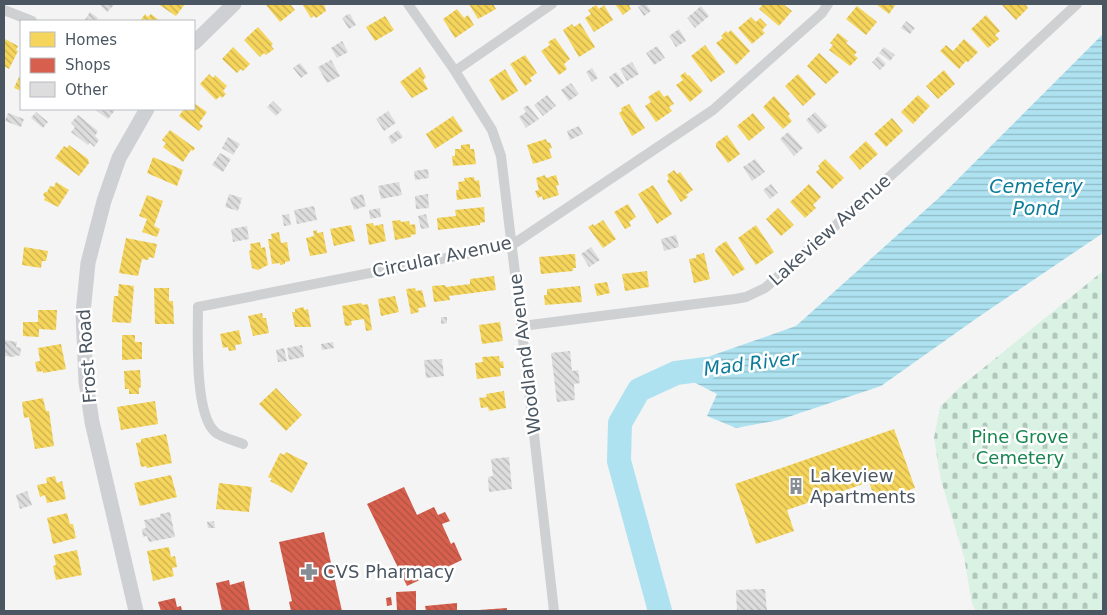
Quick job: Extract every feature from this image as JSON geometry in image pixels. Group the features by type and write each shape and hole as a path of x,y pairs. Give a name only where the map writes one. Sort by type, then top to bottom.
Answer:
{"main road":[{"path":"195,42 234,4"},
{"name":"Frost Road","path":"136,611 92,422 86,382 83,313 88,263 104,201 120,158 146,110"}],"street":[{"name":"Woodland Avenue","path":"408,4 455,70 492,130 498,147 505,180 554,611"},
{"path":"455,70 552,4"},
{"name":"Circular Avenue","path":"243,444 215,432 203,413 198,352 198,307 512,245 713,110 822,13 828,4"},
{"name":"Lakeview Avenue","path":"522,326 735,299 765,288 939,134 1077,4"},
{"path":"4,10 29,20"}],"green space":[{"name":"Pine Grove Cemetery","path":"1103,271 1103,611 976,611 972,604 964,557 941,480 934,438 940,407 960,387"}],"water":[{"name":"Cemetery Pond","path":"1103,34 1103,233 977,318 881,386 779,420 736,428 707,416 717,394 676,373 679,367 796,326 942,195"}],"building: Homes":[{"path":"158,4 185,4 176,16"},
{"path":"267,4 290,4 295,10 280,22"},
{"path":"302,4 324,4 326,11 316,18 314,16 311,18"},
{"path":"469,4 493,4 496,9 478,19"},
{"path":"615,4 632,4 629,6 631,9 623,15"},
{"path":"763,4 783,4 792,11 779,26 759,9"},
{"path":"876,4 896,4 889,14"},
{"path":"1001,4 1025,4 1028,8 1016,20"},
{"path":"596,5 599,9 604,5 613,20 594,32 585,18 591,14 588,10"},
{"path":"857,6 877,22 866,35 846,19"},
{"path":"457,9 464,18 468,15 474,25 455,38 443,19"},
{"path":"145,14 148,17 151,14 159,20 141,20"},
{"path":"986,15 1000,31 995,35 999,39 988,48 971,29"},
{"path":"385,16 394,30 375,41 366,27"},
{"path":"751,17 756,22 760,18 767,25 762,30 765,33 752,44 738,28"},
{"path":"580,23 595,47 579,57 563,30 572,24 574,27"},
{"path":"258,27 273,44 271,46 274,49 260,57 244,40"},
{"path":"731,30 750,51 736,65 716,43 723,38 721,36 726,31 728,33"},
{"path":"838,33 857,52 854,55 858,58 850,66 829,50 833,45 830,43"},
{"path":"555,38 570,59 564,64 567,69 559,75 541,51 550,45 548,42"},
{"path":"5,39 18,46 16,50 18,51 9,69 4,66"},
{"path":"964,39 978,52 959,69 940,51 946,45 953,51"},
{"path":"705,45 725,72 711,82 691,56"},
{"path":"233,47 250,64 243,71 241,69 237,73 222,59"},
{"path":"819,53 839,72 826,84 807,66"},
{"path":"525,55 537,73 530,78 532,81 525,86 510,64"},
{"path":"420,67 426,77 423,80 428,89 412,98 400,82"},
{"path":"505,69 518,91 502,101 489,80"},
{"path":"944,70 955,84 938,99 926,86"},
{"path":"685,72 703,91 690,102 676,85 683,80 680,76"},
{"path":"209,74 213,78 215,75 227,86 223,91 226,94 222,98 220,96 216,100 200,84"},
{"path":"798,74 816,94 803,106 785,86"},
{"path":"19,77 20,78 20,91 14,88"},
{"path":"659,90 664,97 668,95 674,104 669,107 672,111 656,122 645,106 651,102 648,97"},
{"path":"918,95 930,106 913,124 901,112"},
{"path":"774,96 790,114 788,116 792,121 783,129 763,107"},
{"path":"195,104 207,112 199,123 203,126 199,131 179,116 183,110 195,110"},
{"path":"629,104 645,128 632,136 619,113 622,111 621,108"},
{"path":"753,113 765,128 749,141 737,126"},
{"path":"453,116 463,131 435,149 426,134"},
{"path":"892,118 903,131 886,147 874,134"},
{"path":"170,130 195,148 193,151 191,150 183,162 163,147 166,143 162,140"},
{"path":"727,135 740,154 728,163 716,147 716,143"},
{"path":"546,139 552,148 549,149 552,158 533,164 527,145"},
{"path":"866,141 878,154 860,170 849,157"},
{"path":"470,144 470,149 474,149 476,164 453,166 452,156 455,156 455,149 461,149 461,145"},
{"path":"69,145 88,159 89,163 79,176 55,158 64,146 67,148"},
{"path":"153,157 183,170 177,186 147,173"},
{"path":"825,159 844,178 832,189 816,172 820,168 818,166"},
{"path":"674,170 677,174 680,172 693,190 681,202 667,181 669,179 667,175"},
{"path":"545,175 546,178 556,175 559,185 556,186 559,195 543,200 542,196 538,198 535,191 539,190 536,178"},
{"path":"474,177 475,181 479,180 481,197 457,200 456,190 459,190 458,182 465,181 464,178"},
{"path":"56,182 69,190 58,207 44,200 45,197 43,195 50,186 54,187"},
{"path":"809,184 821,197 813,205 816,208 805,218 790,202"},
{"path":"653,185 672,214 657,224 638,194"},
{"path":"147,195 163,201 154,226 160,229 157,237 142,232 147,219 139,216"},
{"path":"628,204 636,217 629,222 631,226 625,229 614,212"},
{"path":"484,207 485,222 480,223 480,225 438,230 437,218 456,216 455,210"},
{"path":"778,208 794,225 781,236 766,219"},
{"path":"400,220 401,222 409,221 410,225 415,224 416,234 411,235 411,237 395,240 392,221"},
{"path":"603,220 616,239 603,248 588,227 593,224 594,226"},
{"path":"373,223 374,226 383,224 386,241 369,245 366,224"},
{"path":"351,225 355,241 334,246 330,229"},
{"path":"756,225 774,252 756,265 738,238"},
{"path":"317,230 317,233 323,232 327,253 310,256 306,238 314,236 313,231"},
{"path":"279,232 281,243 287,242 290,261 280,265 280,263 272,264 268,239 272,239 271,234"},
{"path":"126,238 157,244 154,258 142,259 138,276 119,273"},
{"path":"726,241 745,269 733,276 715,251 716,248"},
{"path":"260,242 261,248 265,247 268,265 258,270 252,268 249,251 251,250 250,244"},
{"path":"24,247 48,251 46,261 42,261 41,268 22,265"},
{"path":"704,253 710,279 694,283 689,259 696,258 696,255"},
{"path":"575,254 576,268 573,268 573,271 541,274 539,257"},
{"path":"647,271 649,287 625,291 622,274"},
{"path":"494,276 496,290 449,296 450,300 434,302 432,286 445,285 446,287 470,284 470,279"},
{"path":"607,282 610,293 597,296 594,284"},
{"path":"119,284 134,286 131,323 112,322 114,296 118,296"},
{"path":"580,286 582,302 545,305 544,295 547,295 547,289"},
{"path":"154,288 169,288 169,301 173,301 174,324 155,324"},
{"path":"415,288 416,291 422,290 426,307 418,308 419,312 411,314 406,289"},
{"path":"395,296 399,312 381,316 378,299"},
{"path":"361,303 363,305 368,304 372,330 366,331 364,319 351,321 352,325 345,326 342,306"},
{"path":"304,307 304,310 308,309 311,327 295,327 292,312 295,312 295,309"},
{"path":"38,310 57,310 56,330 39,329 39,337 23,336 23,322 38,322"},
{"path":"262,313 263,318 266,318 269,333 253,336 248,316"},
{"path":"500,322 503,341 482,344 479,325"},
{"path":"239,330 242,344 235,345 236,350 229,351 228,347 223,348 220,334"},
{"path":"122,335 135,335 135,342 142,342 142,359 122,360"},
{"path":"61,344 66,369 43,373 43,371 37,372 35,362 40,361 38,348"},
{"path":"499,356 500,362 503,361 504,368 500,368 501,376 477,379 475,363 483,362 482,357"},
{"path":"140,370 141,387 139,388 139,394 129,394 129,389 125,389 124,371"},
{"path":"276,388 302,415 286,431 259,404"},
{"path":"504,391 506,408 489,411 488,407 481,408 479,398 487,397 486,394"},
{"path":"43,398 46,411 49,411 54,446 35,449 29,417 24,418 22,402"},
{"path":"155,401 158,424 121,430 117,407"},
{"name":"Lakeview Apartments","path":"894,429 915,488 876,502 869,482 787,510 794,531 756,544 735,484"},
{"path":"166,434 172,463 147,468 146,466 141,467 136,443 141,442 141,439"},
{"path":"286,452 308,463 292,493 270,481 272,479 268,477 280,453 284,455"},
{"path":"171,475 177,497 140,506 134,483"},
{"path":"55,476 57,483 62,481 66,499 47,503 45,495 40,497 37,485 47,483 46,478"},
{"path":"219,483 252,487 249,512 216,509"},
{"path":"67,513 70,524 73,524 76,538 53,544 47,518"},
{"path":"169,547 171,557 175,556 177,567 172,568 174,576 153,581 147,551"},
{"path":"77,550 82,575 56,580 53,566 56,565 54,555"}],"building: Shops":[{"path":"404,487 417,515 434,507 438,515 445,512 450,521 442,524 451,544 454,542 462,560 407,586 367,504"},
{"name":"CVS Pharmacy","path":"324,532 342,611 291,611 289,602 292,601 279,542"},
{"path":"229,580 230,585 244,581 250,611 222,611 216,583"},
{"path":"416,591 416,611 397,611 396,592"},
{"path":"391,597 392,605 387,606 386,598"},
{"path":"175,598 177,607 181,606 182,611 161,611 158,602"},
{"path":"457,603 457,611 426,611 425,606"},
{"path":"507,608 507,611 479,611 479,610"}],"building: Other":[{"path":"99,4 115,4 107,12"},
{"path":"646,4 651,11 644,16 638,7"},
{"path":"701,6 709,16 695,28 687,18"},
{"path":"90,12 98,18 97,20 85,20"},
{"path":"350,14 356,25 349,29 342,18"},
{"path":"906,21 915,28 910,34 901,28"},
{"path":"679,29 686,41 676,47 669,36"},
{"path":"342,41 348,52 337,58 331,48"},
{"path":"657,46 665,58 654,65 646,53"},
{"path":"884,47 895,55 890,61 879,53"},
{"path":"878,56 886,64 880,70 872,62"},
{"path":"331,60 340,76 327,83 318,67"},
{"path":"632,62 639,74 627,81 620,69"},
{"path":"300,63 308,73 301,78 293,68"},
{"path":"592,68 598,78 592,82 586,72"},
{"path":"616,72 624,83 617,88 609,77"},
{"path":"571,83 579,94 569,101 561,90"},
{"path":"547,95 556,106 543,116 534,105"},
{"path":"273,101 282,110 276,116 267,107"},
{"path":"528,105 539,119 526,128 519,117 526,112 523,108"},
{"path":"95,110 115,110 108,119"},
{"path":"388,111 396,123 384,131 376,119"},
{"path":"36,112 48,122 43,128 31,118"},
{"path":"815,112 828,126 818,134 806,120"},
{"path":"8,113 24,119 21,127 5,121"},
{"path":"78,115 98,131 95,136 99,140 94,147 90,143 88,145 71,132 75,127 71,123"},
{"path":"579,126 583,134 570,140 567,131"},
{"path":"398,130 403,137 392,144 388,137"},
{"path":"788,132 803,148 794,156 780,139"},
{"path":"228,137 240,144 233,155 222,148"},
{"path":"220,153 231,159 223,172 212,165"},
{"path":"755,159 765,172 752,181 743,167"},
{"path":"428,169 429,178 415,180 414,171"},
{"path":"399,182 402,195 381,199 378,186"},
{"path":"771,184 778,193 770,199 763,190"},
{"path":"229,194 242,198 238,211 225,207"},
{"path":"363,194 366,206 354,210 350,198"},
{"path":"428,194 429,208 416,209 415,196"},
{"path":"314,206 317,220 297,224 294,210"},
{"path":"380,208 381,217 370,219 369,210"},
{"path":"289,214 291,225 284,226 282,215"},
{"path":"426,214 429,228 421,229 418,216"},
{"path":"247,226 249,239 233,242 231,229"},
{"path":"676,235 679,247 664,251 661,239"},
{"path":"591,247 600,260 589,267 581,254"},
{"path":"441,317 447,317 447,323 441,324"},
{"path":"4,340 17,342 16,347 21,348 20,356 4,356"},
{"path":"333,342 334,348 322,350 321,344"},
{"path":"302,345 304,357 289,360 287,348"},
{"path":"284,348 287,361 278,362 276,350"},
{"path":"570,351 572,371 578,370 580,383 574,384 575,400 557,402 551,353"},
{"path":"442,359 444,376 426,378 424,360"},
{"path":"509,457 512,489 489,492 488,477 493,476 491,459"},
{"path":"27,491 32,505 20,509 16,495"},
{"path":"170,512 175,537 149,542 147,536 143,537 142,529 146,528 144,520 160,517 160,514"},
{"path":"214,521 215,528 208,528 207,522"},
{"path":"765,589 767,611 737,611 736,590"}],"waterway":[{"name":"Mad River","path":"660,611 619,461 620,423 639,390 676,373 706,369"}],"place":[{"name":"Lakeview Apartments","path":"796,486"},
{"name":"CVS Pharmacy","path":"309,572"}]}
